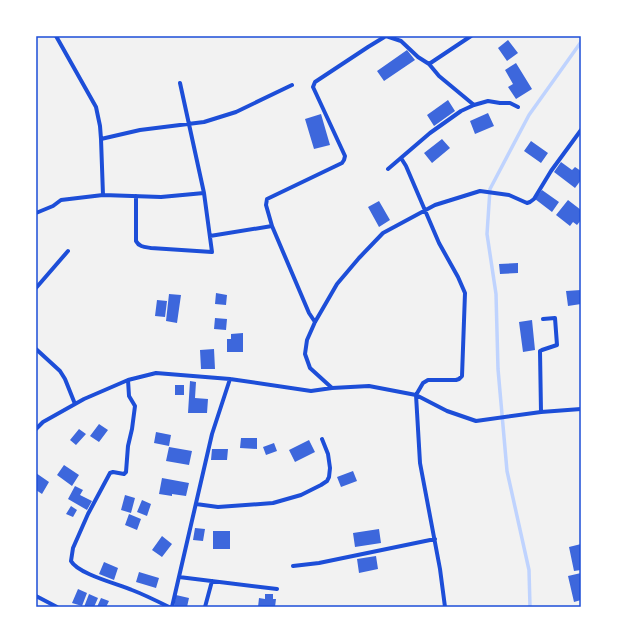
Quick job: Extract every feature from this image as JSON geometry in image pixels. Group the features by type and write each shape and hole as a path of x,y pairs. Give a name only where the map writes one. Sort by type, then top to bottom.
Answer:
{"street":[{"path":"56,36 96,107 100,126 103,195"},
{"path":"315,321 309,313 272,226 266,205 267,199 342,163 344,160 345,156 313,88 314,82 386,36 400,41 418,57 429,64 439,76 474,105"},
{"path":"429,64 467,37"},
{"path":"136,196 136,241 139,245 142,247 151,248 213,251 204,193 180,82"},
{"path":"101,139 140,130 204,122 236,112 292,86"},
{"path":"388,169 430,133 461,111 488,101 510,103 518,107"},
{"path":"332,388 310,368 306,354 307,340 315,321 337,284 359,258 384,233 435,205 480,191 509,195 527,203 530,202 534,199 551,170 581,130"},
{"path":"401,158 406,166 439,243 465,293 462,376 459,379 428,380 423,383 416,395 420,462 435,539 445,607"},
{"path":"36,213 54,206 61,200 103,195 161,197 204,193"},
{"path":"210,236 272,226"},
{"path":"36,288 68,251"},
{"path":"541,412 540,351 557,345 555,318 543,319"},
{"path":"36,349 60,371 75,404"},
{"path":"36,429 43,422 84,399 128,380 156,373 230,379 311,390 369,386 416,395 447,411 476,421 541,412 580,409 581,414"},
{"path":"128,380 129,396 135,406 128,446 126,472 124,474 110,473 88,514 73,548 71,561 76,567 88,574 132,590 170,607 179,577 212,434 230,379"},
{"path":"196,504 218,507 273,503 301,495 321,486 327,481 330,468 328,454 322,439"},
{"path":"293,566 362,555 435,539"},
{"path":"179,577 276,589"},
{"path":"206,607 212,581"},
{"path":"36,596 57,607"}],"building":[{"path":"508,40 518,53 507,61 498,48"},
{"path":"407,50 415,60 384,81 377,71"},
{"path":"516,63 532,89 516,99 508,87 513,84 505,70"},
{"path":"448,100 455,111 434,126 427,115"},
{"path":"488,113 494,126 475,134 470,121"},
{"path":"321,114 330,145 314,149 305,119"},
{"path":"442,139 450,148 432,163 424,153"},
{"path":"531,141 548,153 541,163 524,151"},
{"path":"561,162 572,170 575,167 581,171 581,180 575,188 554,172"},
{"path":"542,190 559,202 552,212 535,199"},
{"path":"568,200 581,210 581,220 577,225 573,222 570,226 556,215"},
{"path":"379,201 390,220 379,227 368,207"},
{"path":"518,263 518,273 500,274 499,264"},
{"path":"581,290 581,304 568,306 566,291"},
{"path":"216,293 227,295 226,305 215,304"},
{"path":"169,294 181,295 177,323 166,321"},
{"path":"157,300 167,301 165,317 155,316"},
{"path":"215,318 227,319 226,330 214,329"},
{"path":"532,320 535,350 523,352 519,322"},
{"path":"243,333 243,352 227,352 227,339 231,339 231,334"},
{"path":"214,349 215,369 201,369 200,350"},
{"path":"190,381 196,382 195,398 208,399 207,413 188,413"},
{"path":"175,385 184,385 184,395 175,395"},
{"path":"99,424 108,430 99,442 90,436"},
{"path":"79,429 86,434 76,445 70,440"},
{"path":"156,432 171,435 169,446 154,443"},
{"path":"241,438 257,438 257,449 240,448"},
{"path":"309,440 315,452 295,462 289,450"},
{"path":"274,443 277,451 266,455 263,447"},
{"path":"169,447 192,451 189,465 166,461"},
{"path":"212,449 228,449 227,460 211,460"},
{"path":"64,465 79,475 72,486 57,475"},
{"path":"353,471 357,481 341,487 337,477"},
{"path":"36,473 49,482 42,494 36,490"},
{"path":"162,478 189,483 186,496 159,494"},
{"path":"75,486 83,490 80,495 92,501 87,510 68,499"},
{"path":"125,495 135,498 131,513 121,510"},
{"path":"142,500 151,504 147,516 137,512"},
{"path":"71,506 77,510 73,517 66,514"},
{"path":"129,514 141,519 137,530 125,525"},
{"path":"195,528 205,529 203,541 193,540"},
{"path":"379,529 381,543 355,547 353,533"},
{"path":"213,531 230,531 230,549 213,549"},
{"path":"162,536 172,544 162,557 152,550"},
{"path":"581,544 581,570 574,571 569,547"},
{"path":"376,556 378,569 359,573 357,559"},
{"path":"104,562 118,568 114,580 99,574"},
{"path":"139,572 159,578 156,588 136,582"},
{"path":"581,573 581,600 574,602 568,576"},
{"path":"78,589 87,593 82,606 72,603"},
{"path":"89,594 98,598 94,607 84,607"},
{"path":"265,594 273,594 273,599 276,599 275,607 258,607 259,598 265,599"},
{"path":"176,595 189,598 187,607 174,607"},
{"path":"101,598 109,601 106,607 97,607"}],"waterway":[{"path":"530,607 529,570 507,471 498,369 496,294 487,234 490,189 529,115 581,42"}]}
